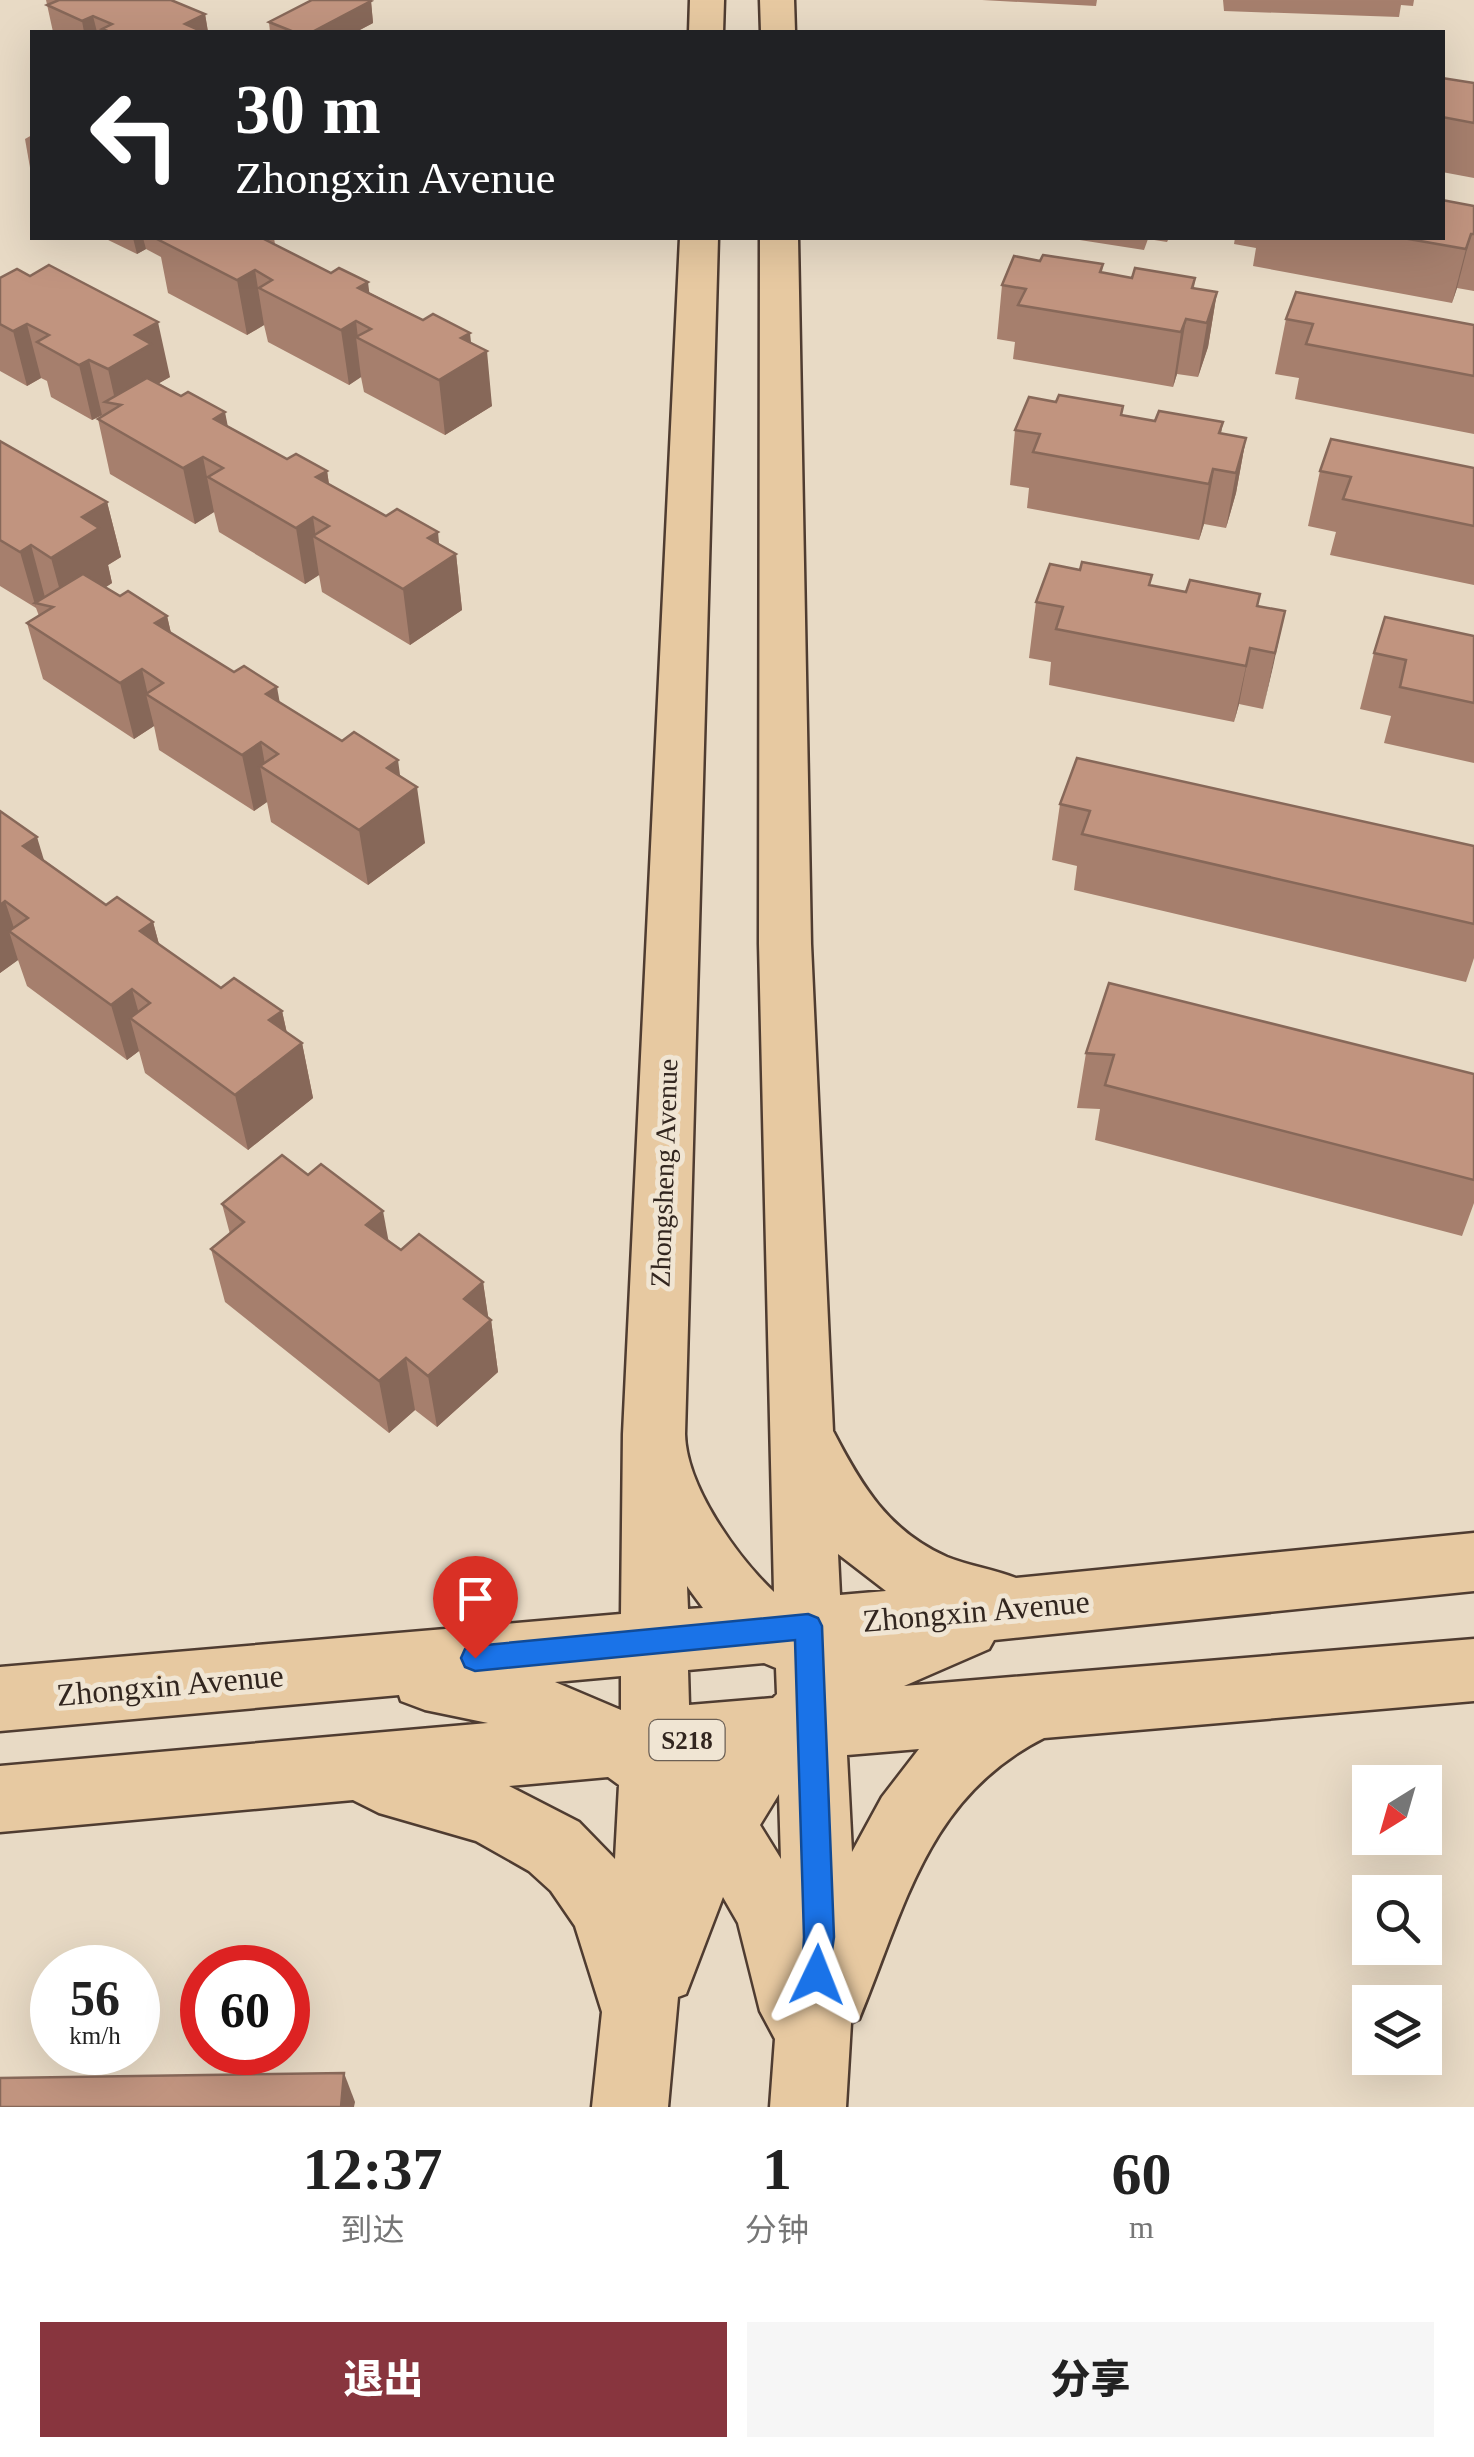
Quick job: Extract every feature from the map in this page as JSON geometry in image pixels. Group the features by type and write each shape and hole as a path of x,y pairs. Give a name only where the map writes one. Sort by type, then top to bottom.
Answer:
{"main road":[{"path":"706,30 708,0"},
{"path":"777,0 778,30"},
{"name":"Zhongsheng Avenue","path":"630,2107 640,2027 644,1751 654,1642 654,1434 698,240"},
{"path":"779,240 785,944 819,1937 809,2098"},
{"path":"800,1420 826,1488 844,1518 895,1564 931,1582 1025,1606"},
{"path":"654,1434 664,1474 701,1552 740,1603 810,1679"},
{"name":"Zhongxin Avenue","path":"1025,1606 1474,1562"},
{"path":"640,2027 683,1907 720,1829 810,1679 1025,1606"},
{"name":"Zhongxin Avenue","path":"0,1700 654,1642 810,1679 1039,1704 1474,1670"},
{"path":"333,1671 430,1679 471,1687 573,1720 644,1751 720,1829 744,1860 778,1932 799,2020 809,2098"},
{"name":"Zhongxin Avenue","path":"0,1799 334,1770 644,1751 810,1679"},
{"path":"809,2098 848,1946 886,1857 944,1770 982,1736 1039,1704"},
{"path":"334,1770 470,1803 561,1853 592,1886 616,1933 640,2027"}],"building":[{"path":"59,0 171,0 205,14 185,24 199,30 105,30 112,24 93,16 82,21 47,5"},
{"path":"312,0 371,1 316,30 289,30 269,22"},
{"path":"1445,78 1474,83 1474,123 1445,118"},
{"path":"1445,201 1474,206 1474,234 1466,249 1414,240 1445,240"},
{"path":"159,240 266,240 331,273 339,268 368,282 358,288 423,320 433,314 470,333 461,338 487,351 439,380 356,337 371,329 356,321 341,330 259,288 272,280 255,270 237,280"},
{"path":"1043,255 1103,264 1100,272 1132,278 1135,268 1195,278 1192,288 1217,292 1207,323 1186,319 1181,332 1018,305 1026,289 1002,285 1014,256 1040,261"},
{"path":"49,265 158,322 135,335 151,344 108,369 89,360 79,365 37,342 49,335 27,324 13,331 0,324 0,278 17,269 30,276"},
{"path":"1296,292 1474,325 1474,376 1306,344 1313,324 1286,319"},
{"path":"147,378 181,396 188,392 225,412 214,419 287,459 296,454 327,471 316,477 386,516 397,509 438,532 428,538 456,554 403,589 313,536 329,526 313,517 296,528 208,477 223,468 203,457 183,468 98,419 121,405 105,402"},
{"path":"1059,395 1123,406 1121,415 1155,421 1159,411 1223,422 1219,433 1246,438 1236,473 1213,469 1209,484 1033,452 1040,434 1015,430 1029,397 1056,402"},
{"path":"1331,439 1474,468 1474,526 1343,499 1351,477 1320,471"},
{"path":"0,441 107,502 82,517 99,528 51,558 31,545 20,552 0,540"},
{"path":"1082,562 1152,575 1149,585 1186,592 1190,580 1260,594 1257,606 1285,611 1275,653 1250,648 1246,666 1056,629 1063,607 1036,602 1050,564 1080,570"},
{"path":"83,574 120,596 128,591 167,616 155,623 234,672 244,666 277,687 266,694 342,741 354,732 398,760 387,768 417,787 359,830 260,766 278,754 261,742 242,755 146,694 163,683 142,669 120,683 27,623 53,607 35,603"},
{"path":"1385,617 1474,636 1474,703 1400,687 1406,660 1374,653"},
{"path":"1077,758 1474,846 1474,924 1082,834 1090,811 1060,804"},
{"path":"0,811 37,837 23,846 106,905 117,897 153,922 140,931 221,988 234,978 282,1011 269,1020 302,1043 235,1095 130,1018 150,1003 132,989 111,1005 9,931 28,918 5,901 0,905"},
{"path":"1109,983 1474,1074 1474,1180 1105,1085 1114,1055 1086,1053"},
{"path":"282,1155 308,1175 321,1164 383,1211 366,1225 401,1250 419,1234 483,1282 464,1299 491,1320 428,1376 406,1358 379,1381 211,1249 244,1222 222,1204"},
{"path":"344,2073 341,2107 0,2107 0,2078"}],"route":[{"path":"475,1658 808,1626 814,1707 817,1975"}]}
